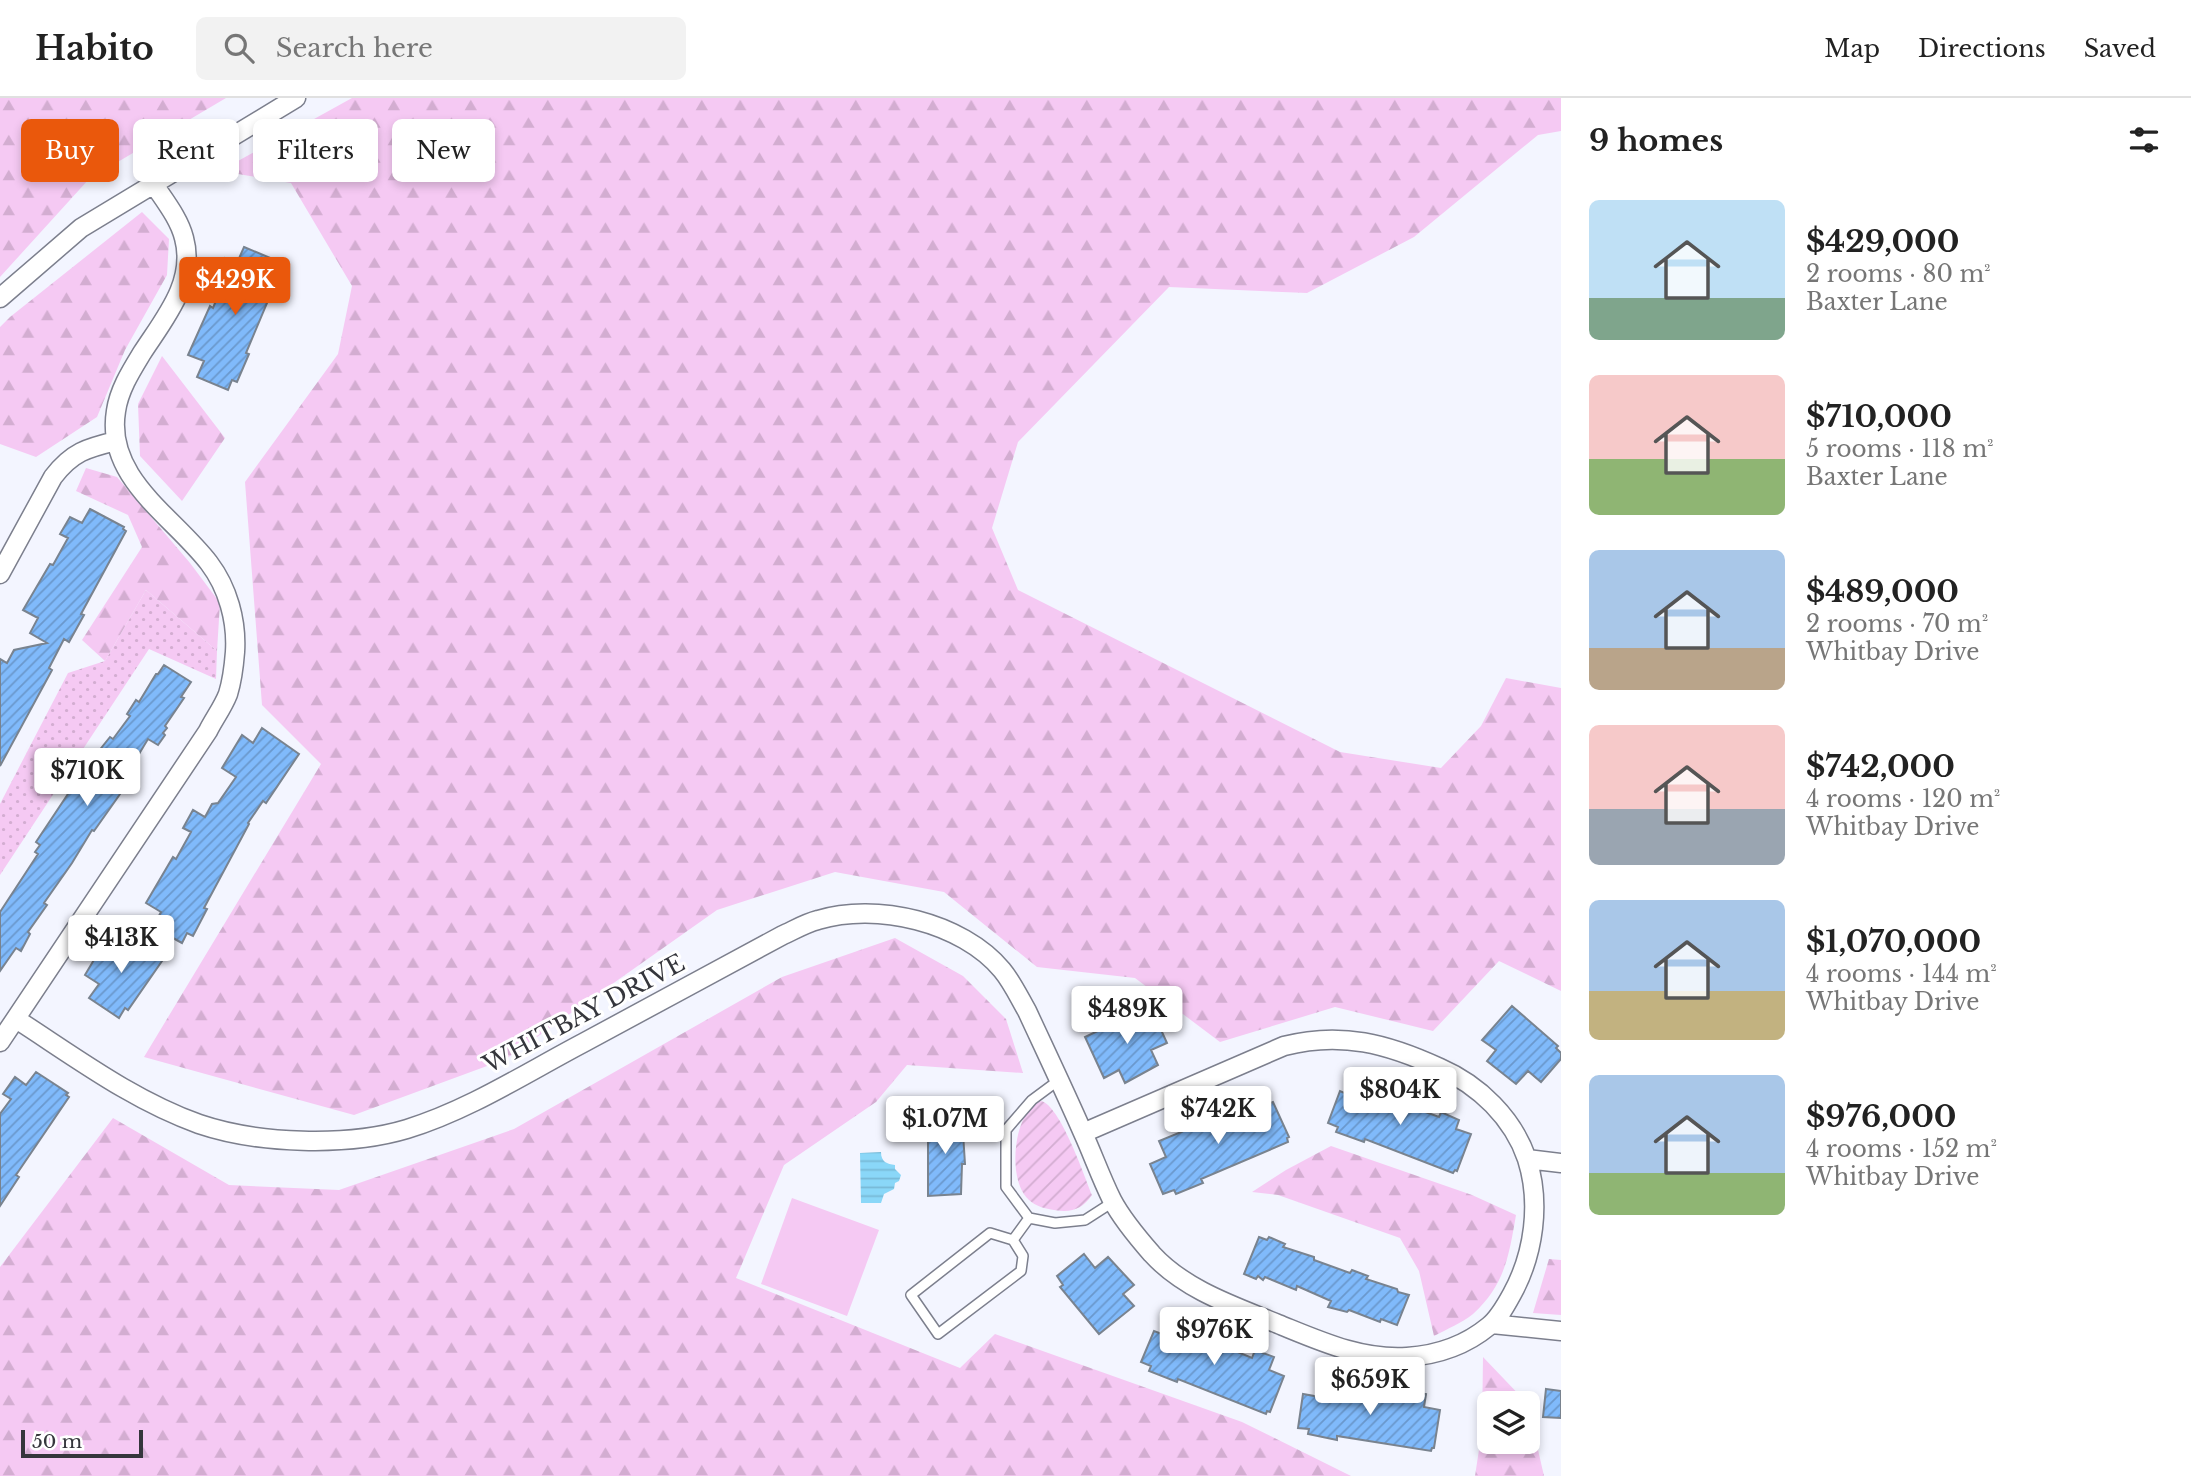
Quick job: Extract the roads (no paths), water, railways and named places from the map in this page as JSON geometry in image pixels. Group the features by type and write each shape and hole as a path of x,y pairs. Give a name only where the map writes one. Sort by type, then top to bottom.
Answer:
{"street":[{"path":"0,298 81,228 296,98"},
{"path":"0,1042 208,731 228,693 235,662 235,627 222,583 202,554 145,494 128,472 116,441 116,411 122,388 174,304 187,269 184,237 153,183"},
{"path":"0,574 62,464 74,454 116,441"},
{"name":"WHITBAY DRIVE","path":"16,1019 140,1099 200,1124 237,1134 304,1142 373,1137 407,1129 475,1101 817,920 849,914 880,913 944,929 974,945 1000,968 1027,1011 1113,1202 1154,1256 1196,1288 1218,1300 1345,1350 1374,1356 1427,1355 1453,1348 1492,1324 1518,1283 1530,1249 1533,1188 1527,1159 1507,1122 1491,1102 1455,1074 1371,1043 1346,1039 1312,1040 1283,1046 1083,1133"},
{"path":"1527,1159 1561,1163"},
{"path":"1492,1324 1561,1331"}],"lane":[{"path":"1059,1080 1032,1100 1006,1130 1006,1187 1029,1217 1055,1223 1085,1220 1113,1202"},
{"path":"1013,1240 1029,1217"},
{"path":"990,1233 1013,1240 1023,1256 1021,1272 938,1334 911,1295 990,1233"}],"water":[{"path":"881,1152 885,1162 895,1165 901,1175 899,1181 895,1183 894,1189 884,1194 881,1203 861,1203 860,1153"}]}
